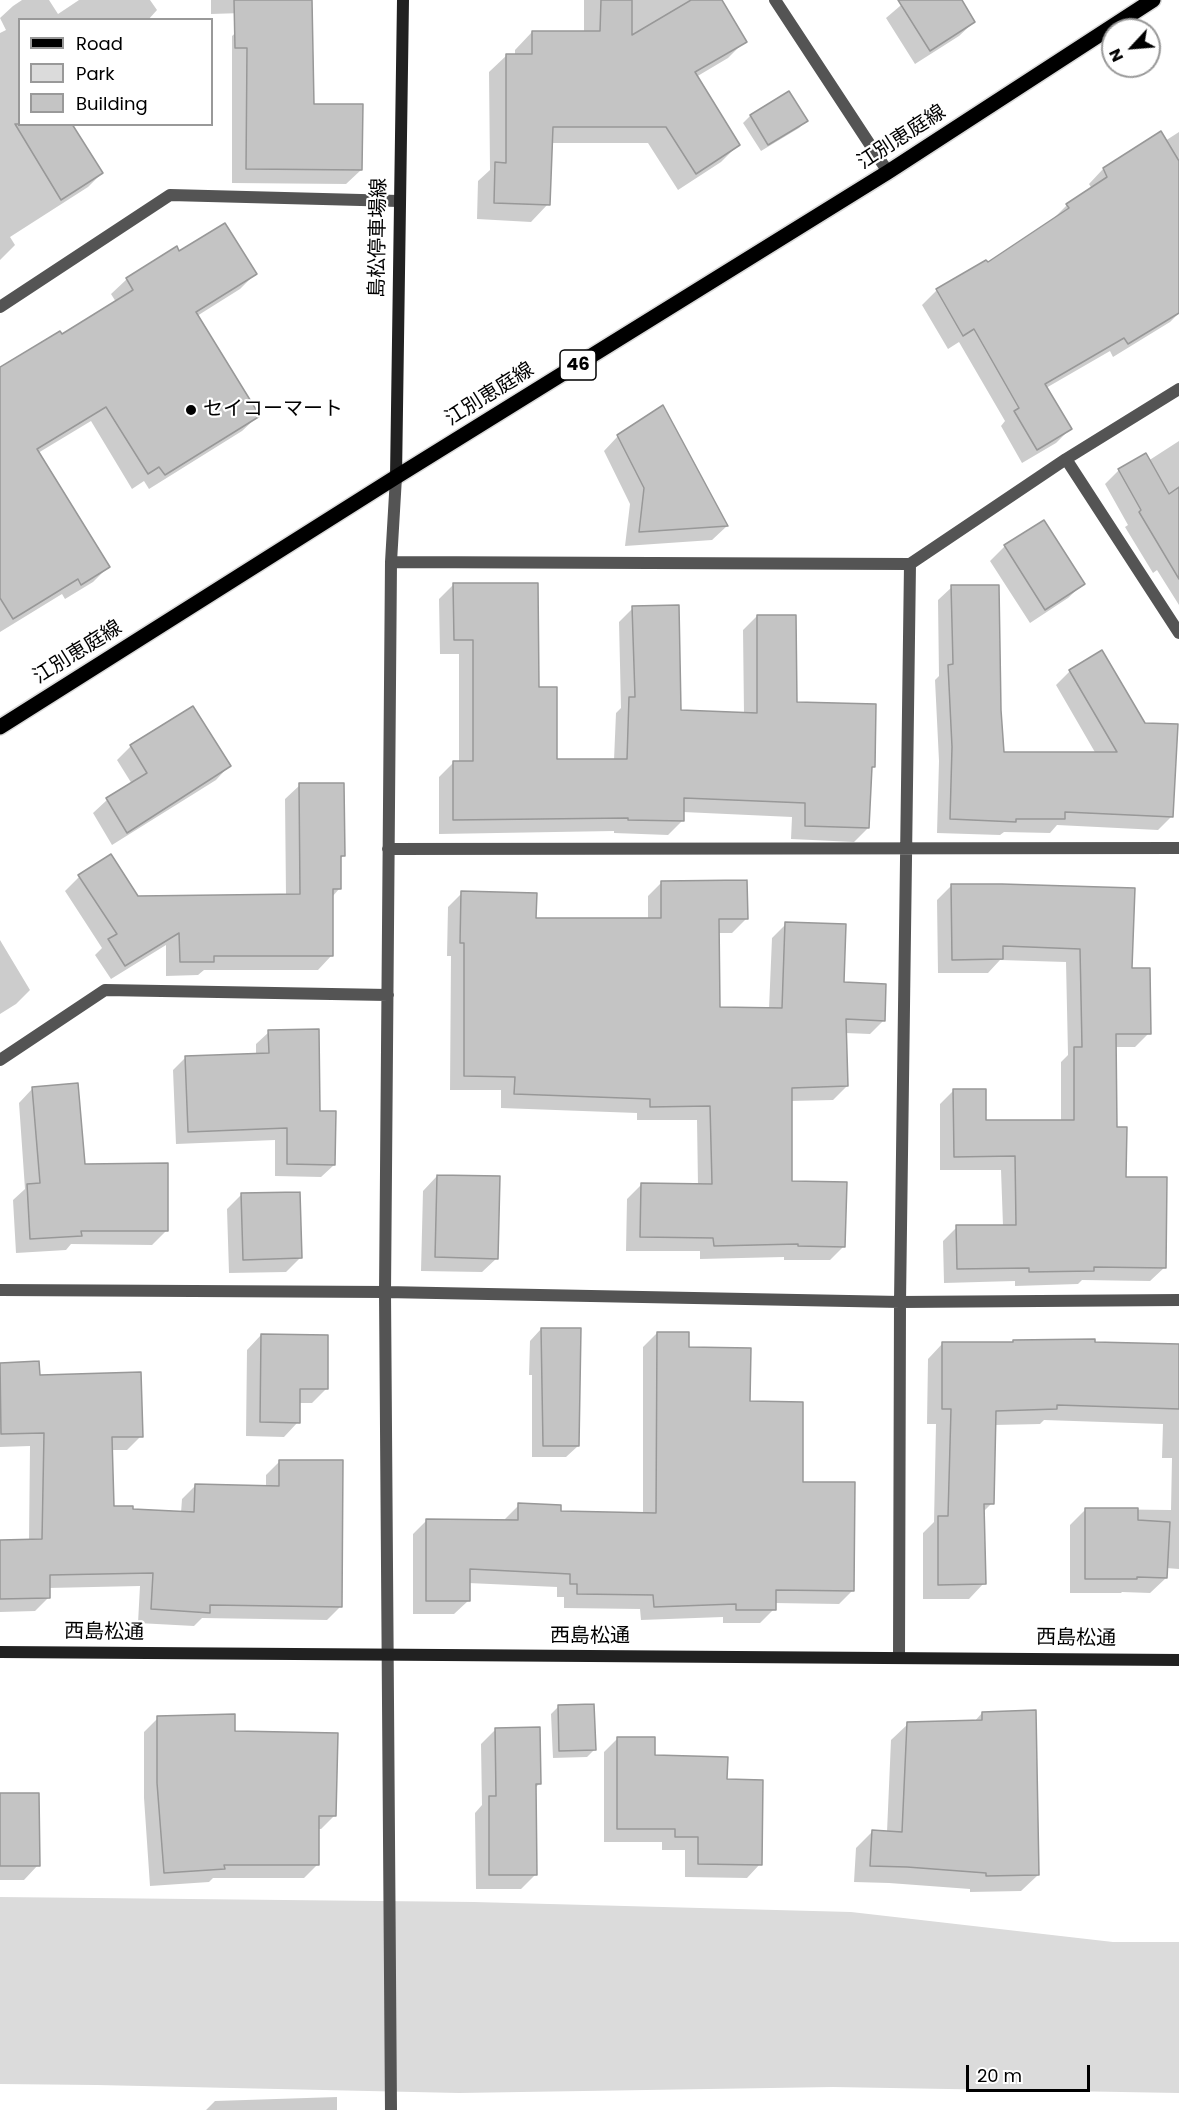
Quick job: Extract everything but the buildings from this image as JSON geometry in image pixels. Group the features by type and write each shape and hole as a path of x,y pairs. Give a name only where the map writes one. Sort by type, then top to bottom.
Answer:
{"main road":[{"name":"江別恵庭線","path":"0,727 396,477 888,172 1153,0"}],"street":[{"name":"島松停車場線","path":"396,477 403,0"},
{"path":"775,0 888,172"},
{"path":"0,307 170,195 399,201"},
{"path":"392,562 910,564 1066,459 1179,389"},
{"path":"1066,459 1179,633"},
{"path":"391,2110 385,1292 388,849 392,562 396,477"},
{"path":"898,1657 900,1302 910,564"},
{"path":"388,849 1179,848"},
{"path":"0,1060 105,990 388,995"},
{"path":"0,1290 385,1292 900,1302 1179,1300"},
{"name":"西島松通","path":"0,1652 1179,1660"}],"green space":[{"path":"0,1897 474,1902 851,1912 1113,1942 1179,1942 1179,2093 833,2087 459,2093 0,2084"}],"place":[{"name":"セイコーマート","path":"191,410"}]}
